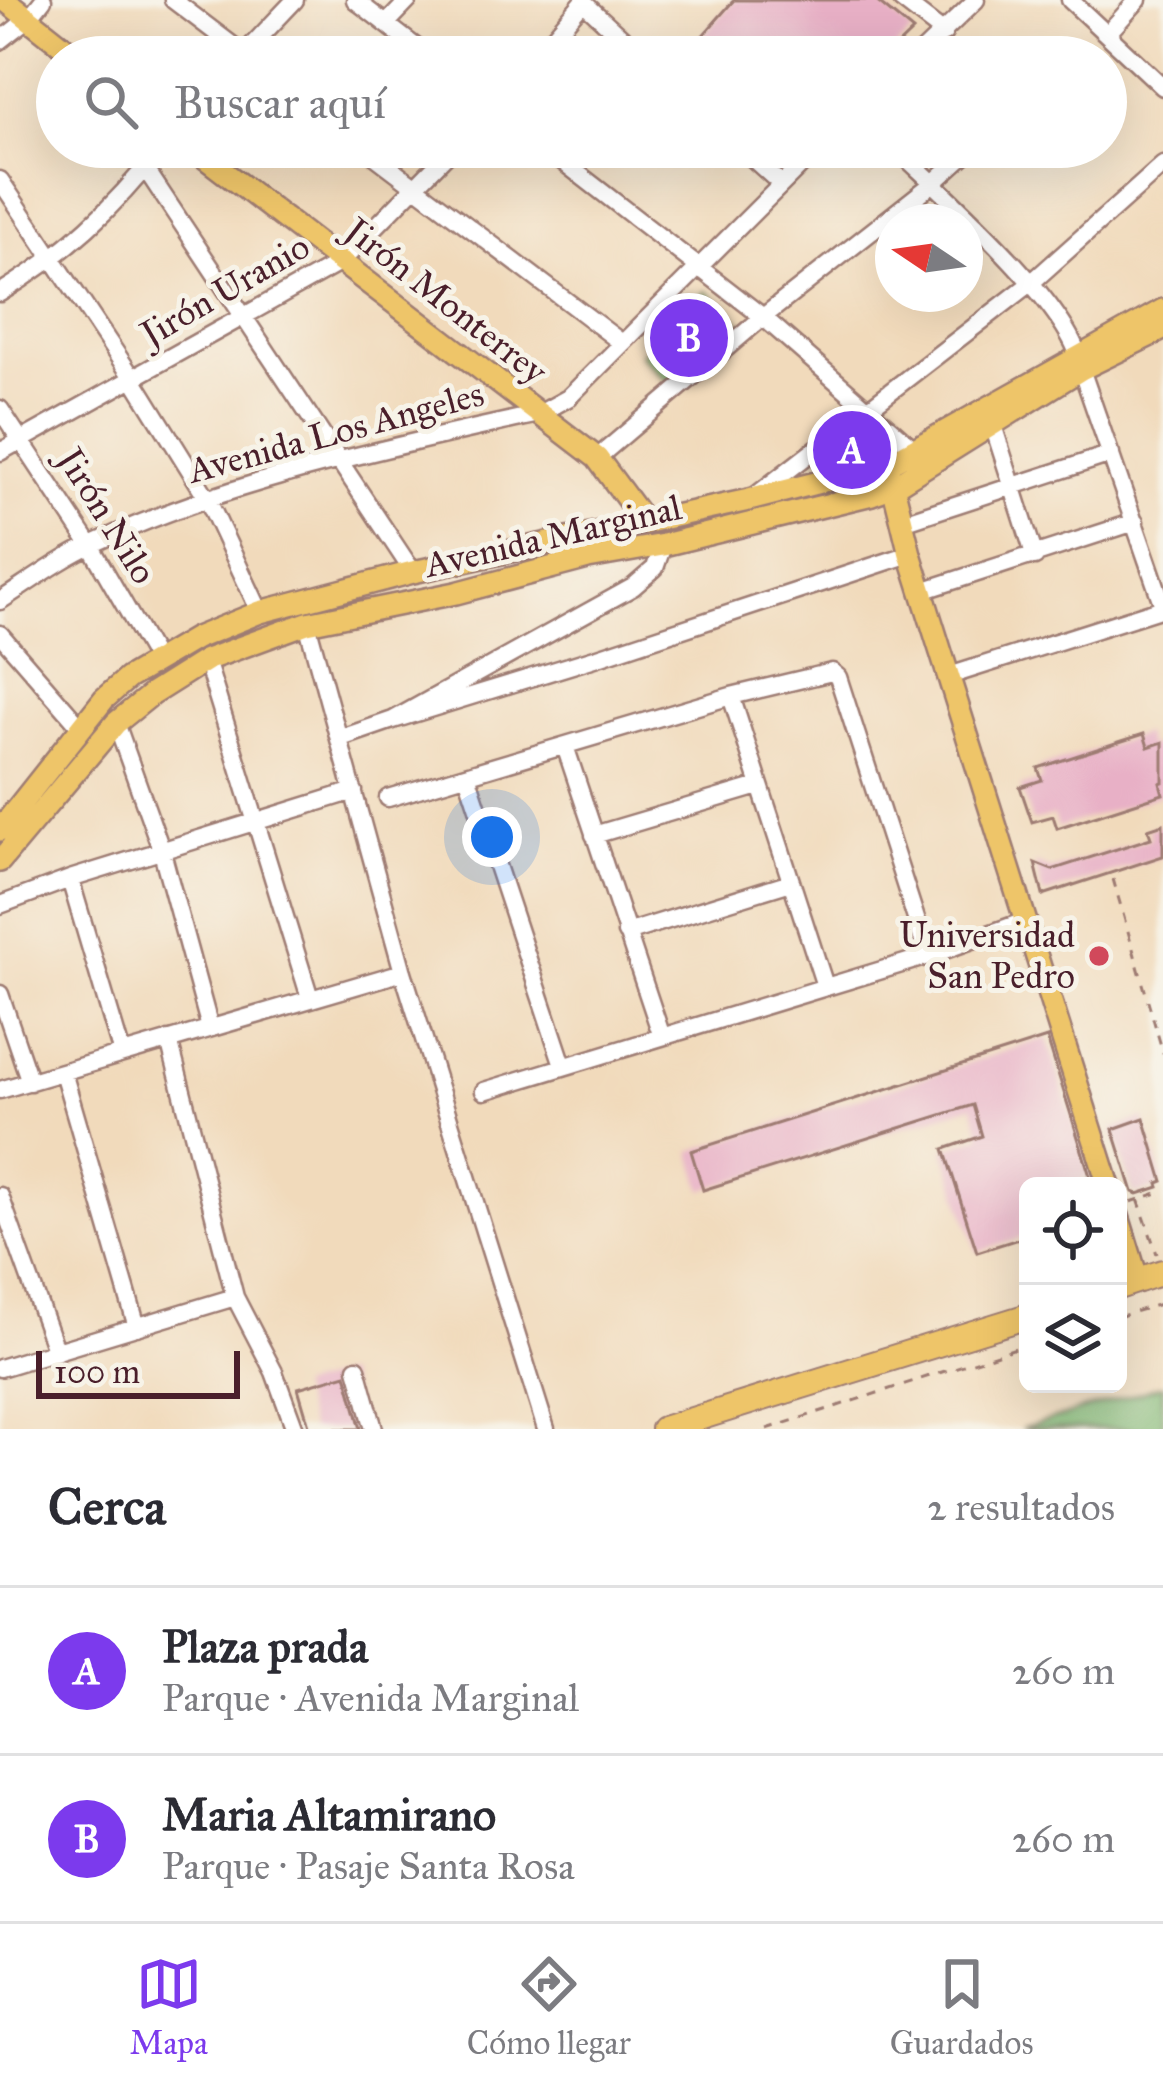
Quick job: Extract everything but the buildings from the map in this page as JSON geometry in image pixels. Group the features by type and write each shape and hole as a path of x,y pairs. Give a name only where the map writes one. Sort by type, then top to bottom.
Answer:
{"highway":[{"path":"1128,1284 1163,1272"},
{"path":"663,1429 1019,1319"}],"main road":[{"path":"5,0 50,36"},
{"name":"Jirón Monterrey","path":"218,168 597,458 645,523"},
{"name":"Avenida Marginal","path":"0,861 116,723 206,660 307,623 663,545 890,475 1163,310"},
{"name":"Avenida Marginal","path":"923,456 992,422 1081,361 1163,329"},
{"path":"890,475 910,554 1105,1177"},
{"name":"Avenida Marginal","path":"2,823 80,726 128,678 260,612 413,572 890,475"}],"street":[{"path":"0,41 44,0"},
{"path":"173,0 219,36"},
{"path":"263,36 295,0"},
{"path":"355,0 402,36"},
{"path":"386,24 409,0"},
{"path":"901,0 944,34"},
{"path":"942,36 976,0"},
{"path":"1070,0 1107,34 1138,0"},
{"path":"554,36 583,2 620,36"},
{"path":"1127,53 1163,87"},
{"path":"749,500 1031,283 1163,165"},
{"path":"0,292 54,260 145,168 413,572"},
{"path":"390,168 622,343"},
{"name":"Jirón Uranio","path":"0,452 341,262 433,168"},
{"path":"571,168 763,317 923,456"},
{"path":"763,168 781,184"},
{"name":"Avenida Los Angeles","path":"0,601 90,545 206,496 340,458 539,414 568,398 797,168"},
{"path":"916,168 1031,283 1081,361 1136,522 1155,548 1163,607 949,676"},
{"path":"597,458 950,168"},
{"path":"0,181 206,496 260,612"},
{"path":"868,407 890,475"},
{"name":"Jirón Nilo","path":"0,410 90,545 156,660"},
{"path":"992,422 1035,557"},
{"path":"903,522 1111,454"},
{"path":"922,591 1136,522"},
{"path":"393,720 633,587 655,568 663,545"},
{"path":"341,738 910,554"},
{"path":"307,623 403,972 546,1429"},
{"path":"0,634 80,726"},
{"path":"206,660 310,998"},
{"path":"388,798 731,696 823,672 838,676 928,956"},
{"path":"731,696 825,986"},
{"path":"116,723 162,852 210,1028"},
{"path":"565,746 662,1037"},
{"path":"467,775 562,1065"},
{"path":"594,835 759,785"},
{"path":"0,905 354,791"},
{"path":"70,879 122,1054"},
{"path":"626,933 791,882"},
{"path":"484,1091 928,956 1025,920"},
{"path":"0,1090 403,972"},
{"path":"0,994 30,1082"},
{"path":"169,1040 235,1297 274,1372 295,1429"},
{"path":"63,1072 136,1327"},
{"path":"0,1196 56,1352"},
{"path":"0,1368 235,1297"},
{"path":"357,1368 374,1429"}],"path":[{"path":"1113,879 1163,1054"},
{"path":"1127,1203 1163,1192"},
{"path":"1138,1199 1163,1272"},
{"path":"1127,1314 1163,1303"},
{"path":"766,1429 1019,1347"}],"green space":[{"path":"706,291 740,322 667,381 641,354"},
{"path":"1163,1385 1163,1429 1021,1429"}],"place":[{"name":"Maria Altamirano","path":"689,338"},
{"name":"Plaza prada","path":"852,450"},
{"name":"Universidad San Pedro","path":"1099,956"}]}
